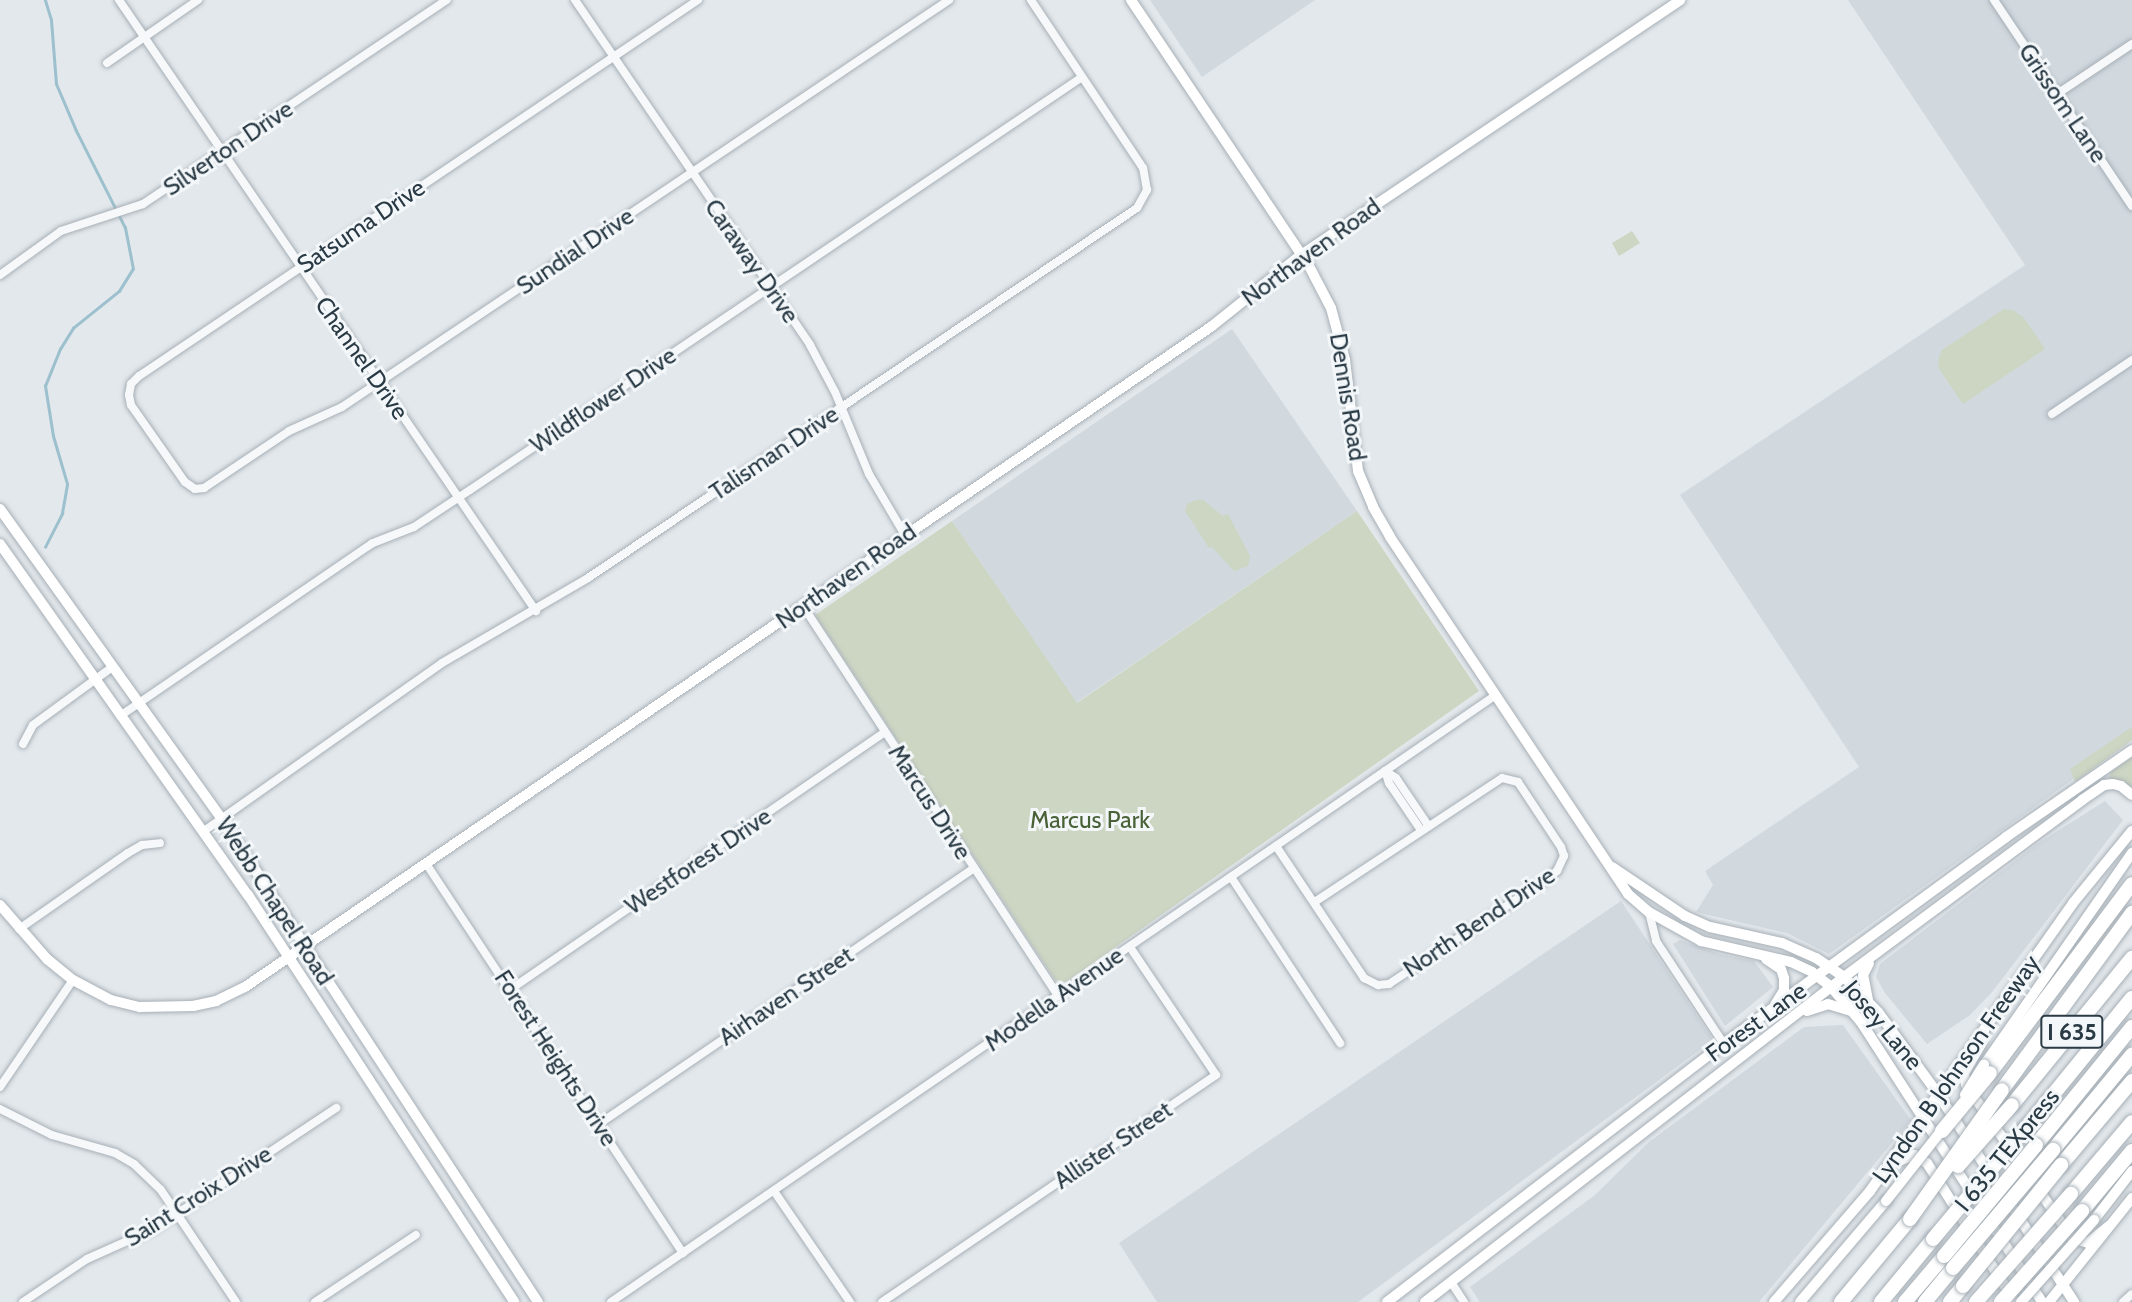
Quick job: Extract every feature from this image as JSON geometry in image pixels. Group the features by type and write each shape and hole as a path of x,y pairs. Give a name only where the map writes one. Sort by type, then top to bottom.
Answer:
{"highway":[{"path":"1942,1131 1987,1069 2132,884"},
{"path":"1910,1219 2132,913"},
{"name":"Lyndon B Johnson Freeway","path":"1841,1302 1910,1219 2012,1105 2132,958"},
{"name":"I 635 TEXpress","path":"1881,1302 2132,998"},
{"name":"I 635 TEXpress","path":"1905,1302 2132,1027"},
{"path":"1925,1302 2132,1055"},
{"path":"1950,1302 2132,1081"},
{"path":"1976,1302 2132,1122"},
{"path":"2001,1302 2088,1215 2132,1151"}],"main road":[{"name":"Dennis Road","path":"1131,0 1320,284 1340,332 1350,390 1352,441 1358,471 1373,508 1609,865"},
{"name":"Northaven Road","path":"0,905 47,959 73,980 111,1000 140,1007 192,1006 216,1001 245,987 1213,326 1301,255 1680,0"},
{"name":"Webb Chapel Road","path":"2,517 222,819 538,1302"},
{"name":"Webb Chapel Road","path":"0,544 94,680 204,831 514,1302"},
{"name":"Forest Lane","path":"1387,1302 1724,1044 1832,968 1953,876 2132,750"},
{"name":"Forest Lane","path":"1425,1302 1844,977 2082,800 2104,785 2113,784 2121,786 2132,795"},
{"path":"2075,790 2082,800"},
{"name":"Lyndon B Johnson Freeway","path":"1774,1302 1889,1165 2073,903 2132,831"},
{"path":"1987,1069 2132,853"},
{"name":"Josey Lane","path":"1609,865 1628,894 1649,912 1695,938 1791,962 1819,977 1831,988 1853,1012 1923,1115 2042,1302"},
{"name":"Josey Lane","path":"1609,865 1662,902 1700,923 1782,943 1832,968 1844,977 1869,1003 1938,1094 2074,1302"},
{"path":"1695,938 1700,923"},
{"path":"1754,953 1773,962 1784,978 1784,989 1772,1010"},
{"path":"1869,1003 1863,975 1873,956"},
{"path":"1788,1020 1828,1004 1853,1012"},
{"path":"1985,1026 1981,1044 1964,1074 1966,1085 2072,1238 2088,1243 2109,1226"},
{"path":"1686,1073 1698,1089"},
{"path":"1800,1302 1942,1131"},
{"path":"1889,1165 1908,1156 1921,1157 1927,1163 2018,1302 2088,1215 2132,1171"},
{"path":"1574,1160 1587,1177"},
{"path":"2049,1302 2132,1198"},
{"path":"1438,1264 1451,1282"}],"street":[{"name":"Channel Drive","path":"119,0 536,611"},
{"path":"107,63 198,0"},
{"name":"Silverton Drive","path":"0,275 61,231 123,213 143,204 447,0"},
{"name":"Caraway Drive","path":"575,0 771,287 824,370 869,474 905,535"},
{"name":"Satsuma Drive","path":"195,489 185,482 131,405 131,384 300,267 698,0"},
{"name":"Sundial Drive","path":"195,489 212,484 289,431 342,407 949,0"},
{"name":"Talisman Drive","path":"204,831 442,663 536,611 1137,208 1143,200 1148,180 1143,167 1031,0"},
{"name":"Grissom Lane","path":"1994,0 2132,206"},
{"path":"2057,94 2132,44"},
{"name":"Wildflower Drive","path":"120,716 373,543 414,527 458,498 1082,77"},
{"path":"2052,414 2132,360"},
{"name":"Marcus Drive","path":"803,606 1058,996"},
{"path":"23,744 33,725 111,668"},
{"name":"Modella Avenue","path":"611,1302 1496,695"},
{"name":"Westforest Drive","path":"511,989 884,733"},
{"path":"1276,846 1315,902 1425,827 1396,778 1385,771"},
{"name":"North Bend Drive","path":"1315,902 1364,978 1378,985 1394,981 1547,879 1563,863 1561,847 1518,782 1503,778 1425,827"},
{"path":"19,929 128,853 142,845 160,843"},
{"name":"Forest Heights Drive","path":"427,865 683,1253"},
{"name":"Airhaven Street","path":"599,1124 974,868"},
{"path":"1231,877 1340,1044"},
{"path":"1649,912 1656,941 1724,1044"},
{"name":"Allister Street","path":"882,1302 1216,1075 1130,947"},
{"path":"0,1087 73,980"},
{"name":"Saint Croix Drive","path":"23,1302 87,1259 136,1239 336,1108"},
{"path":"0,1109 52,1135 115,1153 134,1164 151,1178 177,1212 236,1302"},
{"path":"774,1191 850,1302"},
{"path":"315,1302 416,1235"},
{"path":"1451,1282 1464,1302"},
{"path":"2123,1302 2132,1294"}],"shaded area":[{"path":"1150,0 1315,0 1202,77"},
{"path":"1848,0 2132,0 2132,737 1829,954 1787,933 1696,912 1713,885 1705,871 1859,767 1680,495 2025,265"},
{"path":"1232,329 1357,511 1076,703 952,521"},
{"path":"2105,801 2123,820 1993,991 1970,1015 1927,1044 1885,993 1876,977 1880,964 2037,844"},
{"path":"1621,901 1713,1040 1358,1302 1157,1302 1119,1243"},
{"path":"1680,940 1719,954 1754,961 1773,987 1725,1026 1673,944"},
{"path":"1843,1025 1911,1120 1759,1302 1480,1302 1470,1287 1595,1195 1649,1142 1804,1027"}],"green space":[{"path":"1632,231 1640,243 1619,256 1612,243"},
{"path":"2004,309 2013,310 2024,318 2045,349 1963,404 1939,369 1938,360 1942,350"},
{"path":"1203,500 1223,516 1228,514 1250,556 1248,566 1234,571 1212,547 1209,548 1185,511 1187,504"},
{"name":"Marcus Park","path":"1357,511 1479,691 1066,982 1055,980 815,615 952,521 1077,703"},
{"path":"2132,727 2132,740 2075,782 2070,769"},
{"path":"2132,757 2132,787 2109,778 2110,773"}],"waterway":[{"path":"45,0 51,20 56,84 76,131 125,228 133,269 119,291 73,328 60,349 45,386 53,436 67,484 62,513 45,547"}]}
